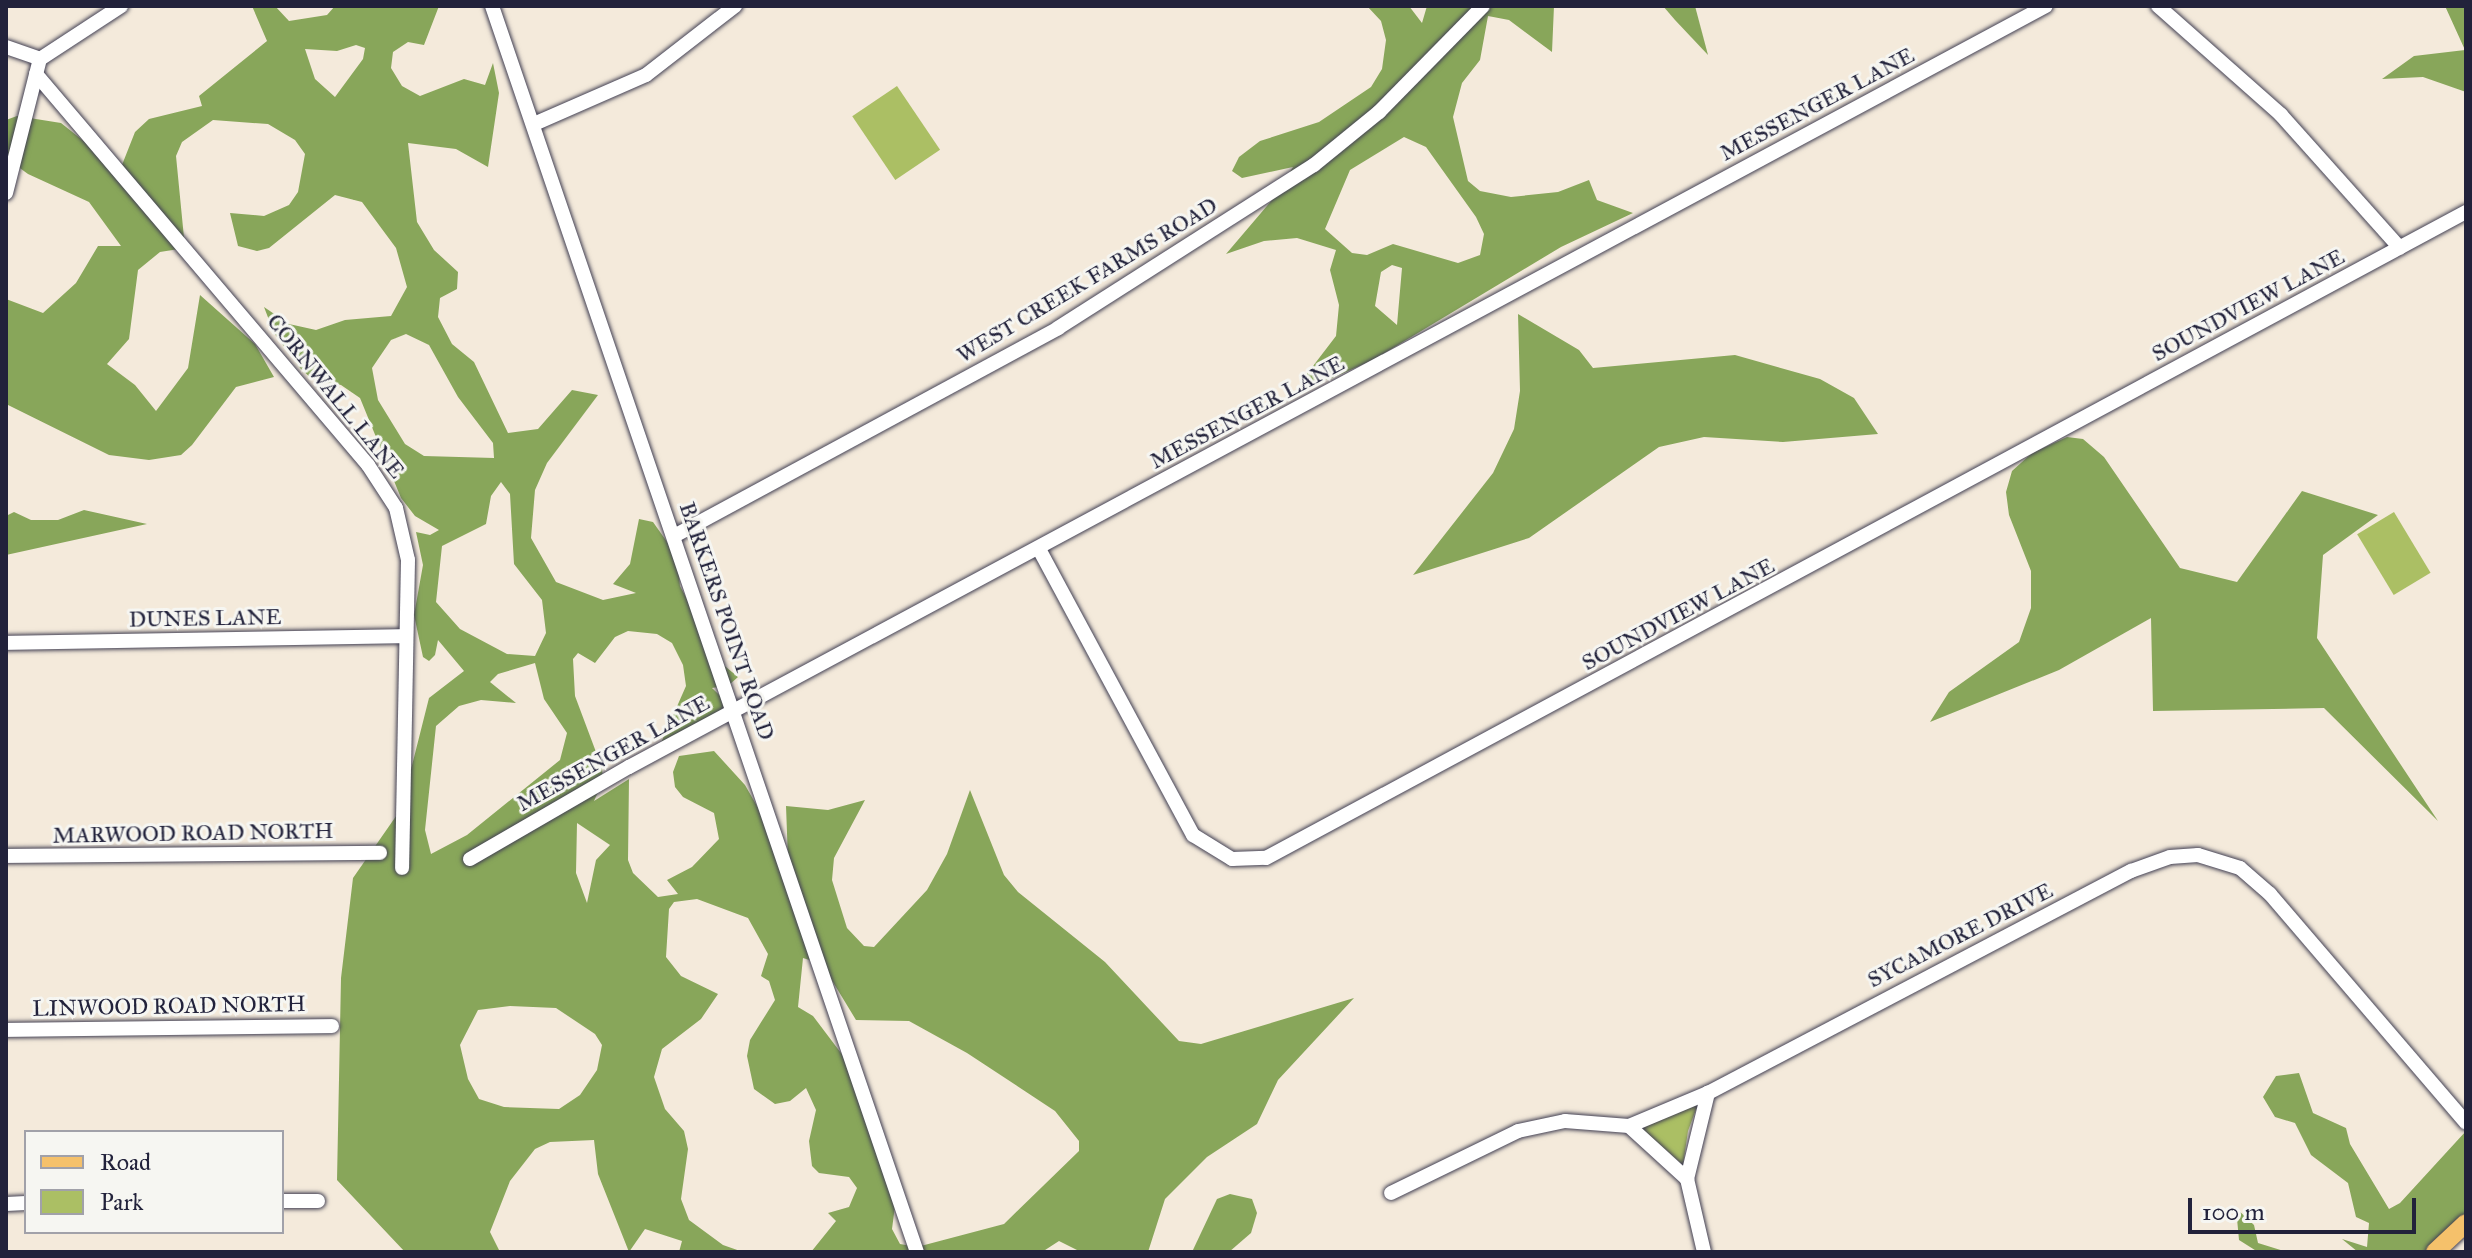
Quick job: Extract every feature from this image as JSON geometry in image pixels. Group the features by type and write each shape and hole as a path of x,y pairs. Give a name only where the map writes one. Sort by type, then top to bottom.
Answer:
{"main road":[{"path":"2435,1252 2466,1223"}],"street":[{"path":"6,193 40,59 121,6"},
{"name":"BARKERS POINT ROAD","path":"492,6 736,711 917,1252"},
{"path":"534,124 646,75 735,6"},
{"name":"WEST CREEK FARMS ROAD","path":"674,536 1058,328 1314,165 1379,112 1483,6"},
{"name":"MESSENGER LANE","path":"470,859 736,711 2046,6"},
{"path":"2158,6 2281,115 2400,248"},
{"path":"6,47 40,59"},
{"name":"CORNWALL LANE","path":"36,74 389,495 407,545 402,868"},
{"name":"SOUNDVIEW LANE","path":"1039,549 1193,835 1232,859 1266,858 2466,212"},
{"name":"DUNES LANE","path":"6,643 406,636"},
{"name":"MARWOOD ROAD NORTH","path":"6,856 380,853"},
{"name":"SYCAMORE DRIVE","path":"1391,1193 1539,1125 1587,1121 1629,1126 1708,1093 2131,871 2170,857 2198,855 2240,868 2270,894 2466,1123"},
{"name":"LINWOOD ROAD NORTH","path":"6,1030 332,1026"},
{"path":"1704,1252 1687,1179 1708,1093"},
{"path":"1629,1126 1687,1179"},
{"path":"284,1201 318,1201"}],"green space":[{"path":"252,6 275,6 289,21 327,15 335,6 439,6 424,45 408,42 393,52 391,68 402,86 420,96 464,79 485,85 493,63 499,93 488,167 456,149 408,143 417,222 434,250 458,272 457,289 440,298 438,317 452,344 474,362 508,433 538,429 572,390 598,395 547,463 535,490 531,538 556,582 603,600 636,593 613,584 630,564 639,519 653,522 677,556 680,586 720,662 738,677 729,685 712,688 736,711 660,745 686,686 683,665 672,643 657,634 628,631 615,637 595,663 578,653 573,659 575,696 602,768 603,781 594,801 629,779 628,860 633,873 658,897 678,894 667,880 692,867 719,839 714,813 683,797 675,787 673,772 679,756 714,751 745,785 788,860 786,806 828,810 865,800 834,858 832,880 847,928 864,946 874,947 927,890 947,854 970,790 1004,875 1018,892 1105,962 1179,1041 1201,1044 1354,998 1278,1080 1257,1124 1207,1157 1165,1199 1148,1252 1081,1252 1059,1241 1042,1252 811,1252 836,1221 828,1213 849,1207 857,1188 849,1177 819,1173 812,1166 809,1141 816,1110 806,1088 790,1101 775,1104 754,1089 747,1056 750,1040 775,1000 769,981 761,976 768,954 748,918 697,899 674,902 669,909 666,957 681,976 718,994 701,1019 662,1049 654,1077 665,1109 684,1131 688,1149 681,1199 689,1220 723,1245 743,1252 679,1252 682,1241 645,1229 629,1252 598,1174 594,1140 550,1142 535,1149 510,1181 490,1232 500,1252 405,1252 337,1180 341,978 353,878 401,809 429,698 464,671 438,640 435,655 429,661 423,657 414,615 423,565 416,532 430,535 439,530 415,516 401,498 360,398 341,385 312,379 300,368 274,333 264,307 289,324 316,330 345,320 391,316 407,287 396,248 362,202 335,195 269,248 257,251 238,246 230,213 264,216 289,205 298,192 305,154 295,140 268,124 213,120 182,142 176,156 185,248 160,252 138,270 129,339 107,364 135,385 156,411 188,368 200,295 255,344 274,377 236,387 181,455 149,460 109,455 6,404 6,299 43,313 76,283 98,246 121,246 89,202 28,174 6,158 6,120 17,116 61,123 120,170 135,132 149,119 202,106 199,96 267,41","holes":["356,45 365,48 363,59 335,97 315,79 305,49 337,51","406,334 429,345 458,397 493,443 494,458 424,456 405,444 378,400 372,368 391,340","501,482 510,494 514,564 542,600 546,633 535,656 507,654 460,629 436,602 442,546 486,524 491,496","535,663 544,699 567,733 560,760 467,835 431,854 425,830 436,726 459,706 481,700 516,703 490,682 498,674","577,823 610,845 596,860 587,903 576,873","803,958 822,964 856,1020 909,1021 967,1053 1055,1111 1079,1141 1079,1151 1004,1224 917,1247 900,1244 892,1229 895,1206 844,1057 813,1016 798,1007","510,1006 556,1008 595,1034 602,1045 597,1070 580,1095 559,1109 504,1107 479,1099 468,1079 460,1045 478,1010"]},
{"path":"1367,6 1409,6 1422,23 1427,6 1554,6 1552,52 1509,20 1488,16 1480,60 1462,83 1453,117 1468,181 1480,191 1511,197 1558,192 1589,180 1597,200 1633,213 1561,247 1373,360 1330,379 1300,383 1336,336 1339,305 1330,270 1336,250 1297,238 1264,241 1226,254 1272,200 1293,167 1242,178 1232,171 1239,157 1260,141 1319,122 1371,87 1382,69 1386,40 1381,21","holes":["1404,137 1426,147 1476,217 1484,234 1480,255 1458,263 1393,244 1367,255 1352,253 1325,229 1350,170","1392,265 1402,268 1397,325 1375,306 1381,272"]},
{"path":"1663,6 1695,6 1708,55 1675,20"},
{"path":"2445,6 2466,6 2466,92 2423,77 2382,79 2414,56 2465,50"},
{"path":"897,86 940,150 895,180 852,116"},
{"path":"1518,314 1579,350 1593,368 1735,355 1820,379 1854,398 1878,434 1783,442 1704,437 1659,447 1529,538 1413,575 1493,473 1514,429 1520,391"},
{"path":"2067,437 2083,439 2104,457 2180,568 2237,582 2302,491 2378,515 2323,555 2317,638 2438,821 2324,708 2153,711 2151,618 2059,670 1930,722 1949,692 2019,642 2031,608 2031,571 2009,515 2006,492 2012,471 2032,453"},
{"path":"84,510 147,524 6,555 6,516 14,512 31,520 58,520"},
{"path":"2394,512 2431,573 2394,595 2357,534"},
{"path":"2299,1073 2313,1113 2346,1128 2350,1144 2389,1209 2400,1203 2466,1131 2466,1223 2435,1252 2358,1252 2342,1239 2367,1247 2369,1223 2356,1217 2348,1183 2311,1155 2295,1123 2275,1117 2263,1097 2276,1076"},
{"path":"1698,1104 1688,1131 1683,1165 1641,1128"},
{"path":"1230,1194 1252,1199 1257,1213 1251,1233 1229,1252 1192,1252 1217,1199"},
{"path":"2236,1208 2254,1225 2258,1243 2287,1252 2258,1252 2239,1240"}]}
